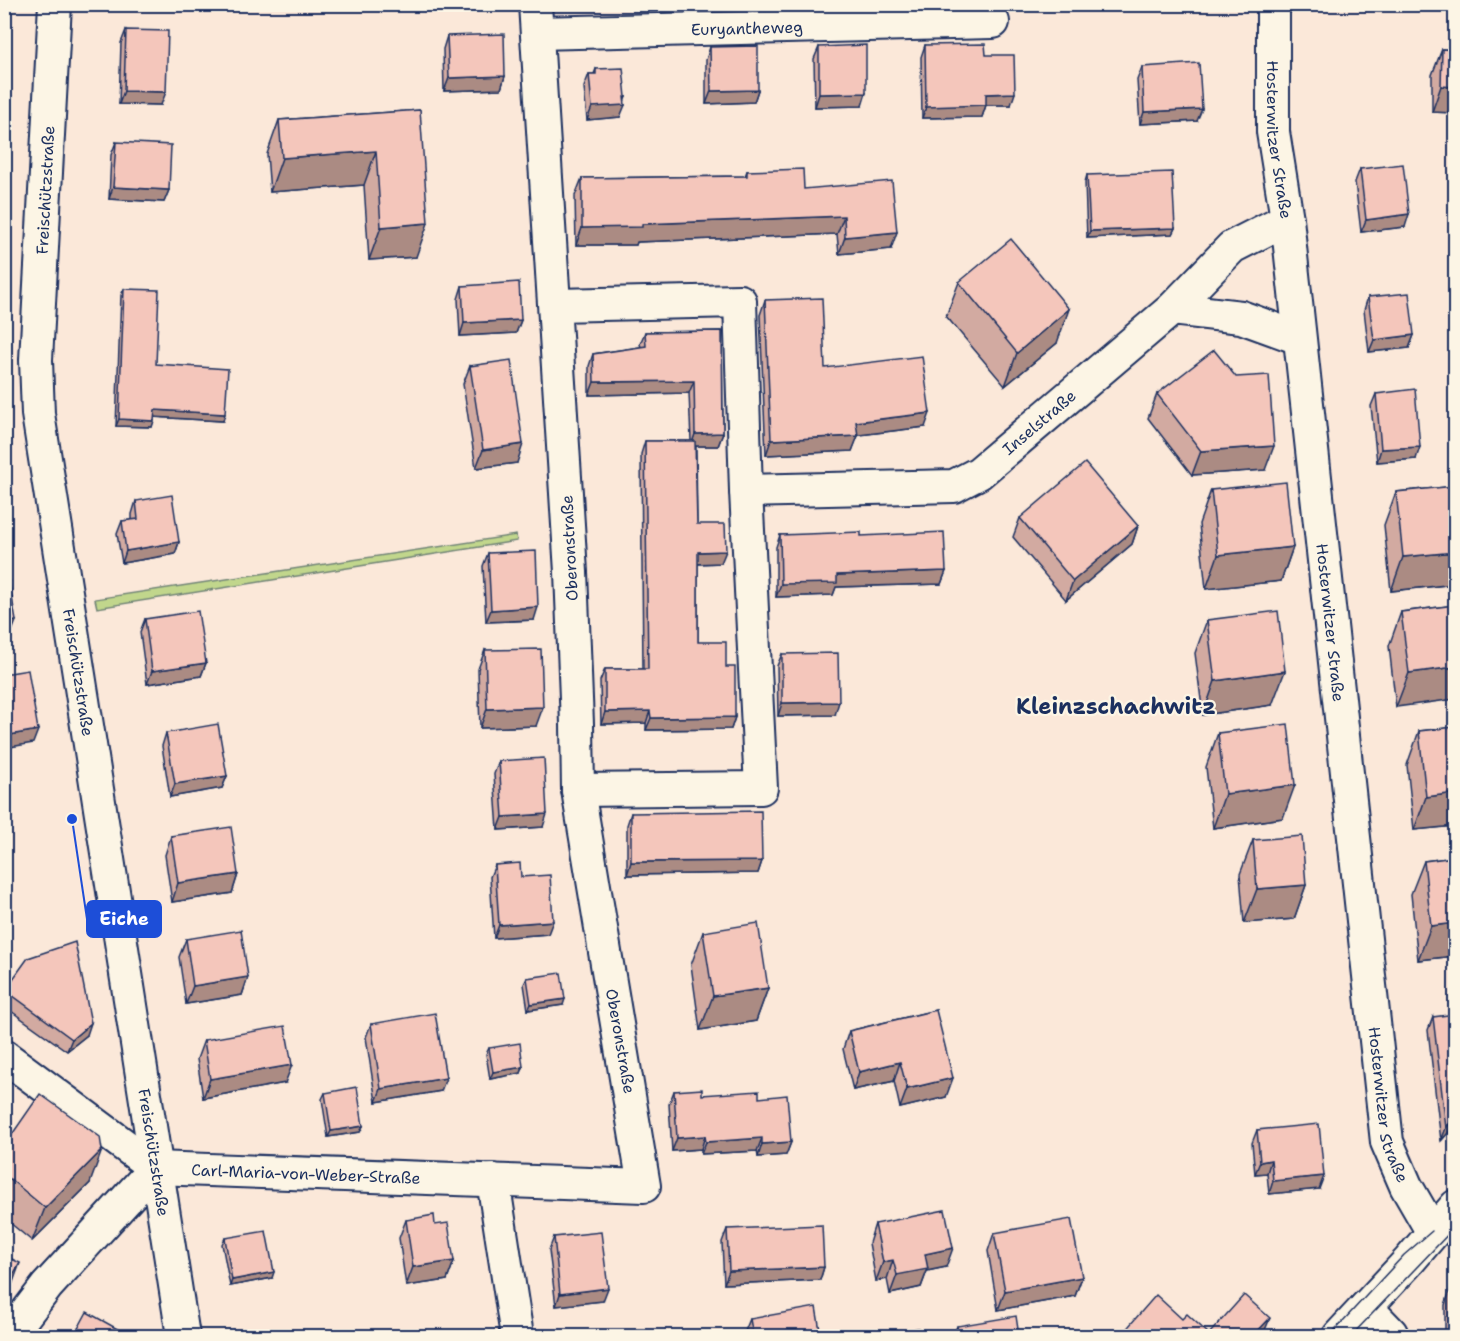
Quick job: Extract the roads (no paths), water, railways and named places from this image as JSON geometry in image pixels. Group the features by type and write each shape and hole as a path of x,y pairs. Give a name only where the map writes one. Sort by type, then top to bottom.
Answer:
{"street":[{"name":"Freischützstraße","path":"55,4 36,360 38,414 183,1336"},
{"name":"Hosterwitzer Straße","path":"1273,4 1273,132 1287,219 1387,1142 1406,1186 1432,1231"},
{"name":"Euryantheweg","path":"536,19 993,22"},
{"name":"Oberonstraße","path":"536,19 571,572 578,724 578,790 644,1186"},
{"name":"Inselstraße","path":"746,492 954,486 979,473 1172,309 1232,247 1287,219"},
{"path":"555,305 740,301 746,492 761,788 578,790"},
{"path":"1172,309 1241,317 1299,338"},
{"path":"4,1056 155,1168 47,1286 18,1324 13,1336"},
{"name":"Carl-Maria-von-Weber-Straße","path":"155,1168 644,1186"},
{"path":"494,1180 518,1336"},
{"path":"1339,1336 1409,1261 1455,1206"},
{"path":"1366,1307 1391,1333 1391,1336"}],"tram line":[{"path":"1351,1336 1456,1226"},
{"path":"1329,1336 1404,1255 1432,1231"}],"place":[{"name":"Eiche","path":"72,819"}],"district":[{"name":"Kleinzschachwitz","path":"1116,706"}]}
